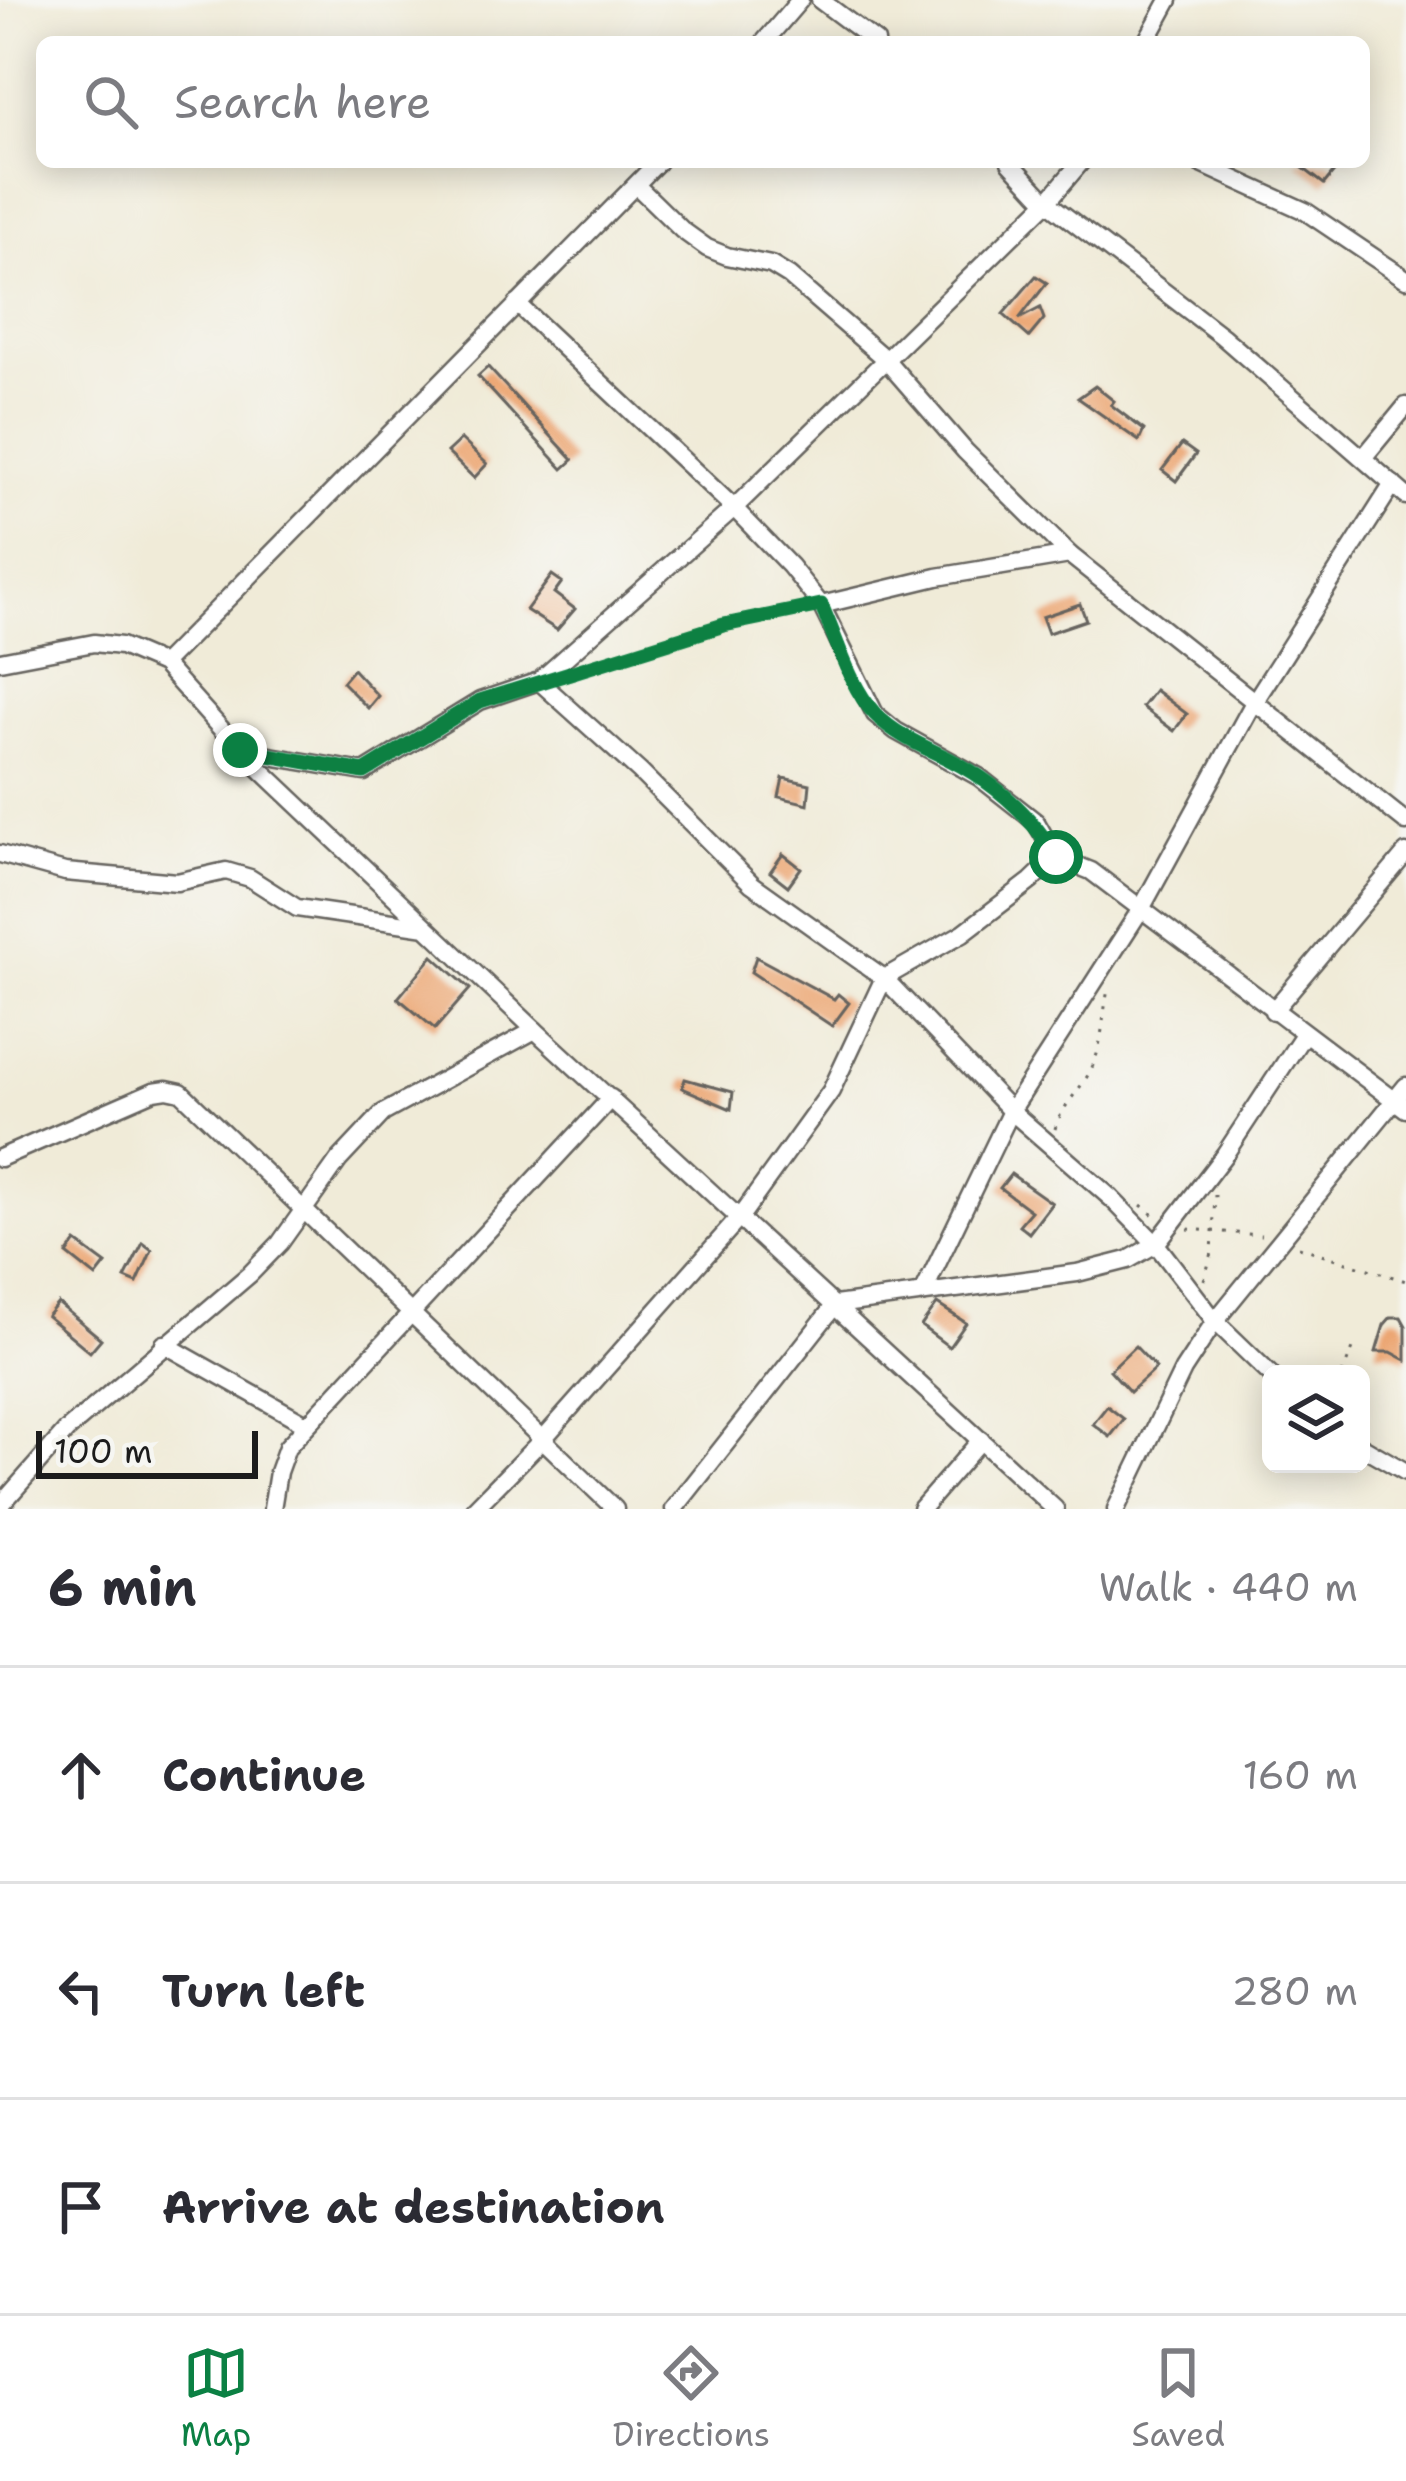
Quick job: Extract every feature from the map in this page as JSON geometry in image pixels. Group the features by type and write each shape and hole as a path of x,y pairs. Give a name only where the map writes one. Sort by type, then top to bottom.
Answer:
{"street":[{"path":"769,36 800,0"},
{"path":"820,0 868,36"},
{"path":"1149,36 1169,0"},
{"path":"163,664 653,168"},
{"path":"923,1293 1011,1111 1142,909 1253,704 1399,490 1222,336 1047,202 1016,168"},
{"path":"240,750 364,772 480,701 539,681 734,508 1077,168"},
{"path":"1210,168 1305,211 1406,279"},
{"path":"637,186 707,248 771,265 789,276 885,359 965,451 1070,555 1406,822"},
{"path":"517,304 734,508 821,605 862,696 875,714 896,731 980,777 1036,822 1056,857 1091,871 1304,1034 1402,1098 1215,1322 1183,1370 1115,1509"},
{"path":"1363,458 1406,406"},
{"path":"821,605 937,577 1070,555"},
{"path":"0,661 94,644 122,646 163,664 240,750 535,1030 1055,1509"},
{"path":"539,681 640,772 752,884 884,978 1011,1111 1156,1244 1215,1322 1262,1366"},
{"path":"1273,1011 1406,853"},
{"path":"0,854 65,872 176,882 226,872 250,878 297,908 427,927"},
{"path":"474,1509 542,1440 740,1216 831,1091 884,978 963,933 1056,857"},
{"path":"0,1506 65,1431 280,1244 301,1208 383,1113 535,1030"},
{"path":"674,1509 835,1305 1077,1273 1128,1260 1156,1244 1225,1154 1304,1034"},
{"path":"0,1158 51,1133 167,1089 181,1092 615,1509"},
{"path":"272,1509 282,1457 306,1424 611,1098"},
{"path":"164,1344 306,1424"},
{"path":"920,1509 981,1440"},
{"path":"1370,1451 1406,1472"}],"path":[{"path":"539,681 724,625 821,605"},
{"path":"1062,1142 1055,1130 1061,1108 1084,1082 1096,1057 1112,976"},
{"path":"1198,1299 1212,1253 1215,1192"},
{"path":"1134,1200 1169,1227 1254,1232 1406,1281"},
{"path":"1346,1365 1356,1342"}],"building":[{"path":"1303,168 1337,168 1324,184"},
{"path":"1036,276 1047,283 1019,319 1040,308 1044,319 1029,337 1003,314"},
{"path":"488,367 573,460 563,469 478,376"},
{"path":"1095,386 1144,430 1139,441 1078,398"},
{"path":"461,439 487,464 474,478 447,452"},
{"path":"1182,444 1196,454 1176,481 1162,470"},
{"path":"552,575 562,582 554,593 575,609 557,630 526,610"},
{"path":"1080,604 1086,620 1048,633 1042,617"},
{"path":"353,669 378,696 368,708 342,682"},
{"path":"1155,690 1187,714 1174,731 1142,707"},
{"path":"783,778 810,784 808,804 779,797"},
{"path":"783,854 801,868 788,886 770,872"},
{"path":"433,956 470,989 435,1029 398,998"},
{"path":"756,957 849,1003 832,1026 751,972"},
{"path":"685,1079 733,1092 731,1109 682,1088"},
{"path":"1011,1174 1052,1203 1029,1233 1019,1225 1031,1211 1000,1188"},
{"path":"76,1242 106,1264 96,1277 67,1254"},
{"path":"143,1243 152,1250 137,1283 125,1278"},
{"path":"58,1303 101,1339 90,1352 47,1316"},
{"path":"937,1304 966,1323 949,1347 921,1326"},
{"path":"1391,1317 1401,1317 1406,1326 1406,1360 1391,1352 1376,1352"},
{"path":"1135,1346 1156,1368 1130,1392 1110,1370"},
{"path":"1107,1406 1124,1419 1110,1437 1093,1424"}],"route":[{"path":"240,750 364,772 480,701 724,625 821,605 862,696 875,714 896,731 980,777 1036,822 1056,857"}]}
